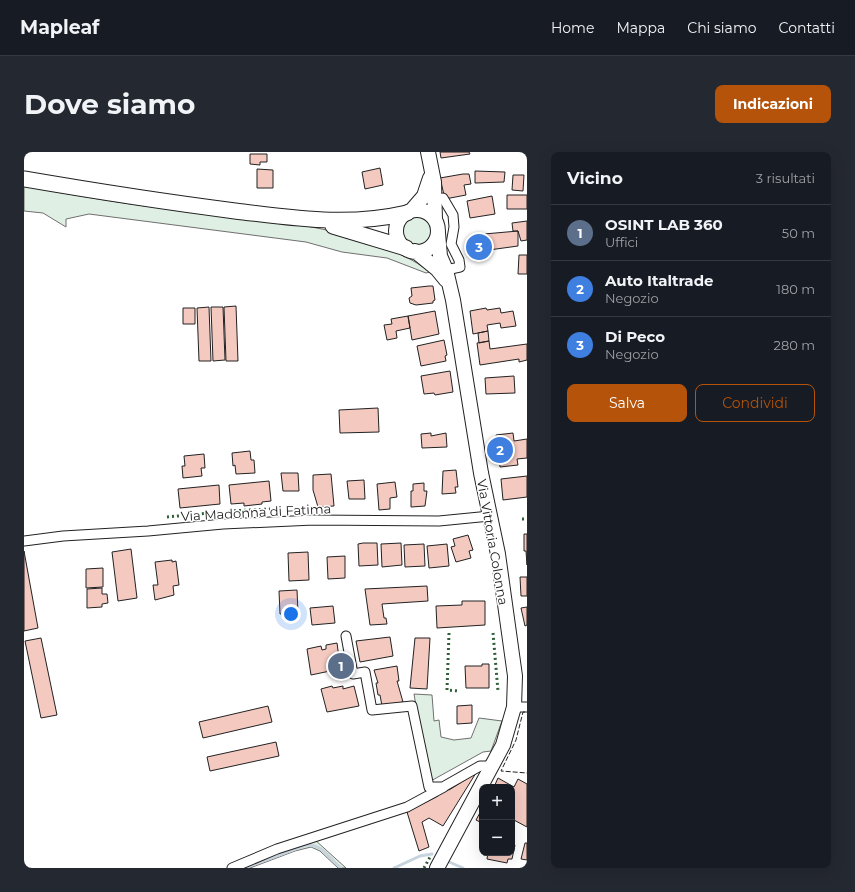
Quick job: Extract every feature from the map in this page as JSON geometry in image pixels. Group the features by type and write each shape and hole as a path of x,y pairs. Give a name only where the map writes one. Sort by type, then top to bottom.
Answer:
{"highway":[{"path":"24,179 118,195 320,221 376,220 409,212"},
{"path":"320,221 411,250"}],"main road":[{"name":"Via Vittoria Colonna","path":"428,152 431,174 434,182 436,226 440,256 446,270 449,284 498,554 515,676 521,707 492,766 436,868"},
{"path":"409,212 421,210 426,212 436,226 433,245 422,251 411,250 399,239 397,233 399,222 427,190 431,174"},
{"name":"Via Vittoria Colonna","path":"411,250 437,269 449,284"}],"street":[{"path":"443,198 453,215 454,227 451,244 459,260 460,267 446,270"},
{"name":"Via Madonna di Fatima","path":"24,541 62,536 148,531 226,524 314,520 443,521 490,516"},
{"path":"346,636 353,674 365,672 372,710 412,706 429,787 443,787"},
{"path":"232,868 277,849 401,810 480,766 492,766"}],"green space":[{"path":"24,186 165,209 313,227 345,234 376,244 405,256 430,272 426,273 387,258 342,252 306,242 89,214 66,219 66,227 43,213 24,211"},
{"path":"417,217 427,221 431,231 427,241 417,245 407,241 403,231 407,221"},
{"path":"414,694 432,695 434,721 439,720 441,737 454,740 471,738 479,718 502,721 491,751 483,752 429,782"},
{"path":"314,839 346,868 338,868 320,851 311,847 295,851 250,868 236,868"}],"building":[{"path":"440,152 469,152 470,154 441,158"},
{"path":"250,154 267,154 267,162 260,162 260,165 250,164"},
{"path":"380,168 383,185 365,189 362,172"},
{"path":"257,169 273,170 273,188 257,188"},
{"path":"475,171 505,172 504,182 475,183"},
{"path":"469,174 471,184 464,185 466,195 445,199 440,178"},
{"path":"513,175 524,175 523,191 512,190"},
{"path":"507,195 527,195 527,209 507,209"},
{"path":"492,196 495,214 470,218 467,201"},
{"path":"527,221 527,240 521,241 518,231 513,231 512,223"},
{"path":"518,231 518,246 489,250 489,252 482,253 481,251 475,252 473,235"},
{"path":"519,255 527,255 527,274 518,274"},
{"path":"433,286 435,300 433,303 416,305 410,303 409,298 412,296 411,288"},
{"path":"236,306 238,361 226,361 224,307"},
{"path":"209,307 211,361 199,361 197,308"},
{"path":"211,307 223,307 225,360 213,361"},
{"path":"183,308 195,308 195,324 183,324"},
{"path":"486,308 487,310 500,308 501,313 513,311 516,326 501,328 500,323 487,325 488,331 473,334 470,311"},
{"path":"435,311 439,334 412,340 408,316"},
{"path":"408,316 410,328 396,331 397,338 387,340 384,325 392,324 391,319"},
{"path":"488,331 489,341 479,343 478,333"},
{"path":"444,340 447,355 445,356 446,361 421,366 417,346"},
{"path":"489,341 490,349 527,344 527,360 519,362 519,359 480,365 477,343"},
{"path":"450,371 453,392 435,395 434,393 424,394 421,376"},
{"path":"514,376 515,393 486,394 485,378"},
{"path":"378,408 379,432 340,433 339,410"},
{"path":"431,433 431,436 446,433 447,447 422,448 421,434"},
{"path":"513,433 514,441 527,439 527,458 517,459 518,465 500,467 496,435"},
{"path":"250,451 251,460 254,460 255,473 236,474 235,465 233,466 232,453"},
{"path":"204,454 205,468 201,468 202,476 183,478 182,466 185,466 184,456"},
{"path":"456,470 458,487 455,487 456,493 442,494 443,471"},
{"path":"281,473 298,473 299,491 283,491"},
{"path":"331,474 334,506 318,507 313,490 313,475"},
{"path":"527,476 527,497 503,500 501,479"},
{"path":"364,480 365,499 349,499 347,481"},
{"path":"269,481 271,501 262,502 262,504 244,506 244,503 231,504 229,485"},
{"path":"395,482 397,497 390,498 390,509 379,510 377,484"},
{"path":"424,483 424,491 427,491 425,506 411,507 411,491 413,491 413,484"},
{"path":"219,485 220,504 180,508 178,489"},
{"path":"524,534 527,534 527,565 526,551 524,551"},
{"path":"468,535 473,550 469,551 471,558 456,562 451,547 455,546 453,539"},
{"path":"377,543 378,565 359,566 358,544"},
{"path":"401,543 402,565 382,567 381,544"},
{"path":"424,544 425,566 405,567 404,545"},
{"path":"447,544 449,566 429,568 427,546"},
{"path":"131,549 137,598 118,601 112,552"},
{"path":"24,551 38,628 24,631"},
{"path":"308,552 309,580 289,581 288,553"},
{"path":"345,556 345,578 328,579 327,557"},
{"path":"172,560 172,562 176,561 179,585 173,586 174,595 155,600 153,585 158,585 155,562"},
{"path":"103,568 103,587 86,588 86,569"},
{"path":"520,577 527,577 527,596 521,596"},
{"path":"427,586 428,601 382,604 384,618 386,618 387,624 370,625 365,589"},
{"path":"102,588 102,594 107,594 108,603 102,604 102,607 87,608 87,589"},
{"path":"297,590 298,613 280,614 279,591"},
{"path":"462,601 485,601 485,625 437,628 436,606 462,605"},
{"path":"333,606 335,623 312,625 310,608"},
{"path":"527,607 527,625 525,626 521,608"},
{"path":"390,637 393,656 360,662 356,641"},
{"path":"41,638 57,715 41,718 25,641"},
{"path":"415,638 430,638 427,689 410,688"},
{"path":"337,643 341,673 330,675 330,671 311,675 307,649 321,646 322,650 326,649 326,645"},
{"path":"482,664 489,664 489,688 466,688 465,666 482,666"},
{"path":"397,666 399,681 397,681 403,702 382,706 380,695 378,695 376,683 378,683 374,670"},
{"path":"332,686 333,688 343,686 343,689 354,686 359,706 327,712 321,689"},
{"path":"472,705 472,723 457,724 457,706"},
{"path":"268,706 272,722 203,738 199,722"},
{"path":"276,742 279,756 210,771 207,757"},
{"path":"476,773 443,826 429,818 422,822 429,847 419,851 407,812 438,796 441,792 447,789 449,790"},
{"path":"498,778 509,784 495,784"},
{"path":"518,779 527,784 527,827 515,821 515,785"},
{"path":"479,814 479,822 476,820"},
{"path":"525,843 527,843 527,860 521,859"},
{"path":"488,856 513,856 512,859 508,859 507,863 487,859"}],"waterway":[{"path":"244,868 306,845 312,845 321,849 341,868"},
{"path":"394,868 420,856 432,854"},
{"path":"447,861 463,868"}],"hedge":[{"path":"229,511 270,509"},
{"path":"167,517 221,512"},
{"path":"522,519 527,519"},
{"path":"449,633 447,690 459,691"},
{"path":"493,633 498,691"},
{"path":"424,868 430,857"}],"fence":[{"path":"525,712 523,712 516,740 501,771 527,773"}],"place":[{"name":"Di Peco","path":"479,247"},
{"name":"Auto Italtrade","path":"500,450"},
{"name":"OSINT LAB 360","path":"341,666"}]}
